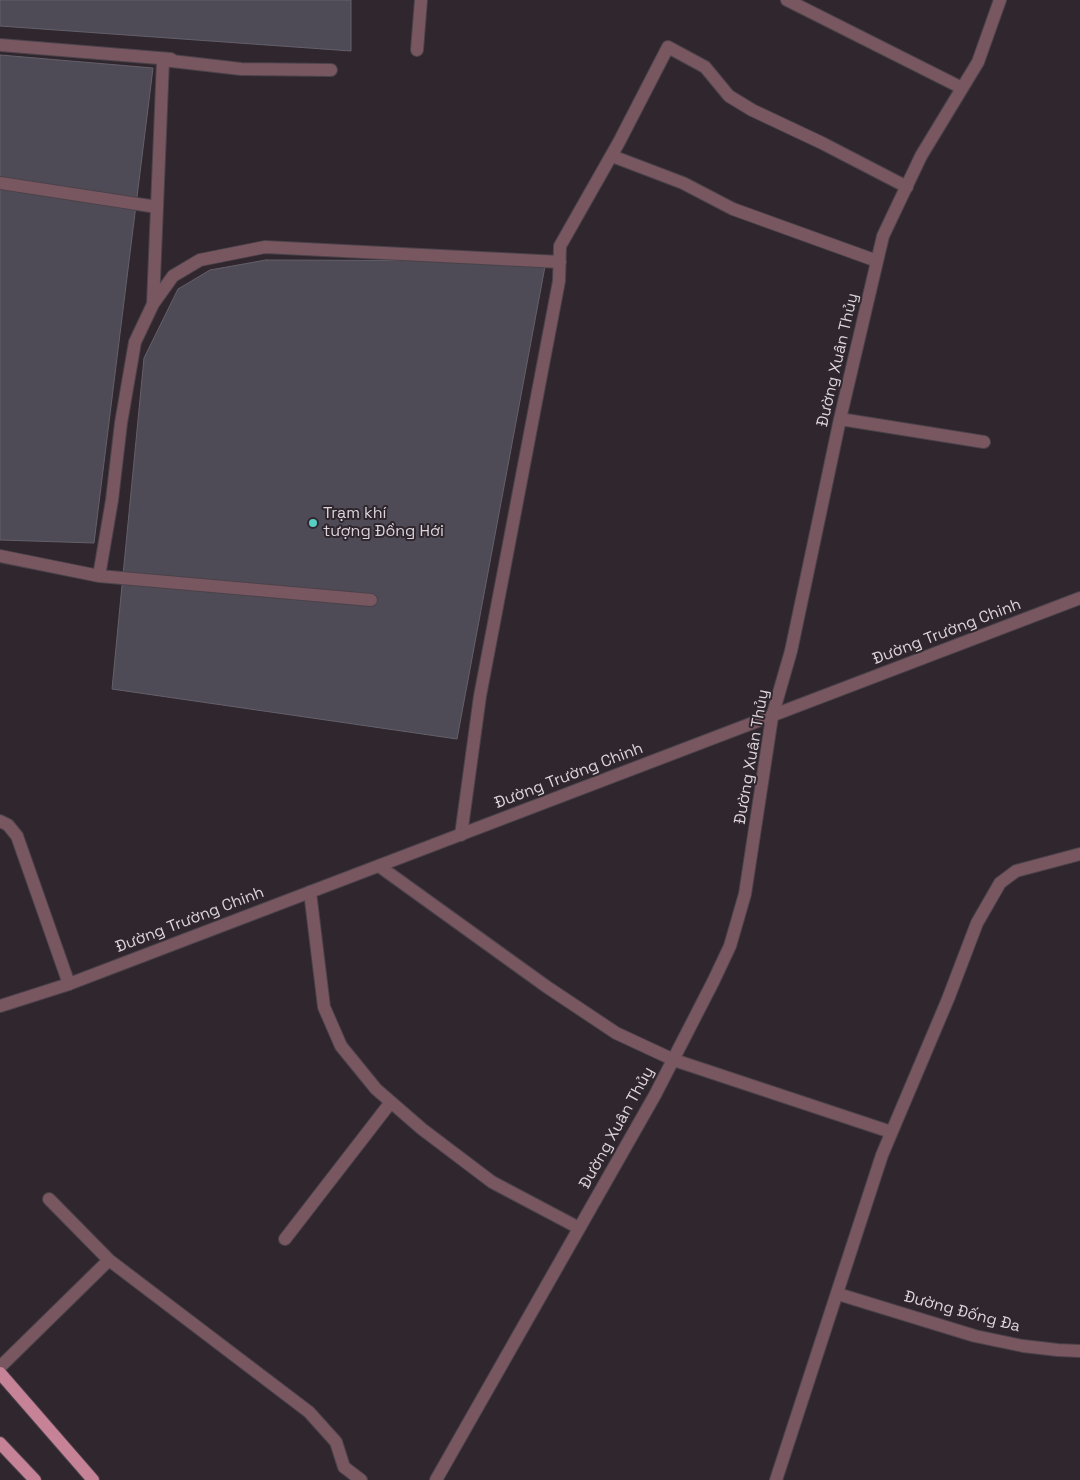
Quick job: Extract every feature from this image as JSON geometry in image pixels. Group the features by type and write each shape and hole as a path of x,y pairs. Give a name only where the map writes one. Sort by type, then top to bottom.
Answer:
{"main road":[{"path":"0,1373 93,1480"},
{"path":"0,1443 35,1480"}],"street":[{"path":"417,50 421,0"},
{"path":"787,0 962,88"},
{"name":"Đường Xuân Thủy","path":"436,1480 674,1060 730,946 745,894 772,716 791,651 840,419 883,236 921,156 978,62 1000,0"},
{"path":"0,45 241,69 331,70"},
{"path":"461,835 480,696 559,281 560,246 612,156 668,47 705,67 728,96 752,110 822,143 907,187"},
{"path":"163,60 211,56"},
{"path":"154,304 163,60"},
{"path":"612,156 683,183 733,209 877,261"},
{"path":"0,183 157,207"},
{"path":"99,576 135,342 154,304 174,276 200,260 265,248 560,262"},
{"path":"840,419 984,442"},
{"path":"0,556 99,576 371,600"},
{"name":"Đường Trường Chinh","path":"0,1006 69,984 1080,598"},
{"path":"0,821 8,825 17,836 69,984"},
{"path":"776,1480 882,1155 948,999 977,923 1000,883 1016,871 1080,854"},
{"path":"379,866 547,987 616,1033 674,1060 892,1132"},
{"path":"310,892 324,1007 341,1046 376,1089 422,1129 492,1182 579,1228"},
{"path":"285,1239 391,1102"},
{"path":"49,1199 108,1260 310,1412 336,1442 344,1467 361,1480"},
{"path":"0,1367 108,1260"},
{"name":"Đường Đống Đa","path":"838,1294 974,1336 1023,1346 1080,1351"}],"building":[{"path":"0,0 351,0 351,51 0,26"},
{"path":"0,55 153,68 94,543 0,540"},
{"name":"Trạm khí tượng Đồng Hới","path":"266,260 546,261 457,739 112,689 144,358 178,289 210,270"}],"place":[{"name":"Trạm khí tượng Đồng Hới","path":"313,523"}]}
